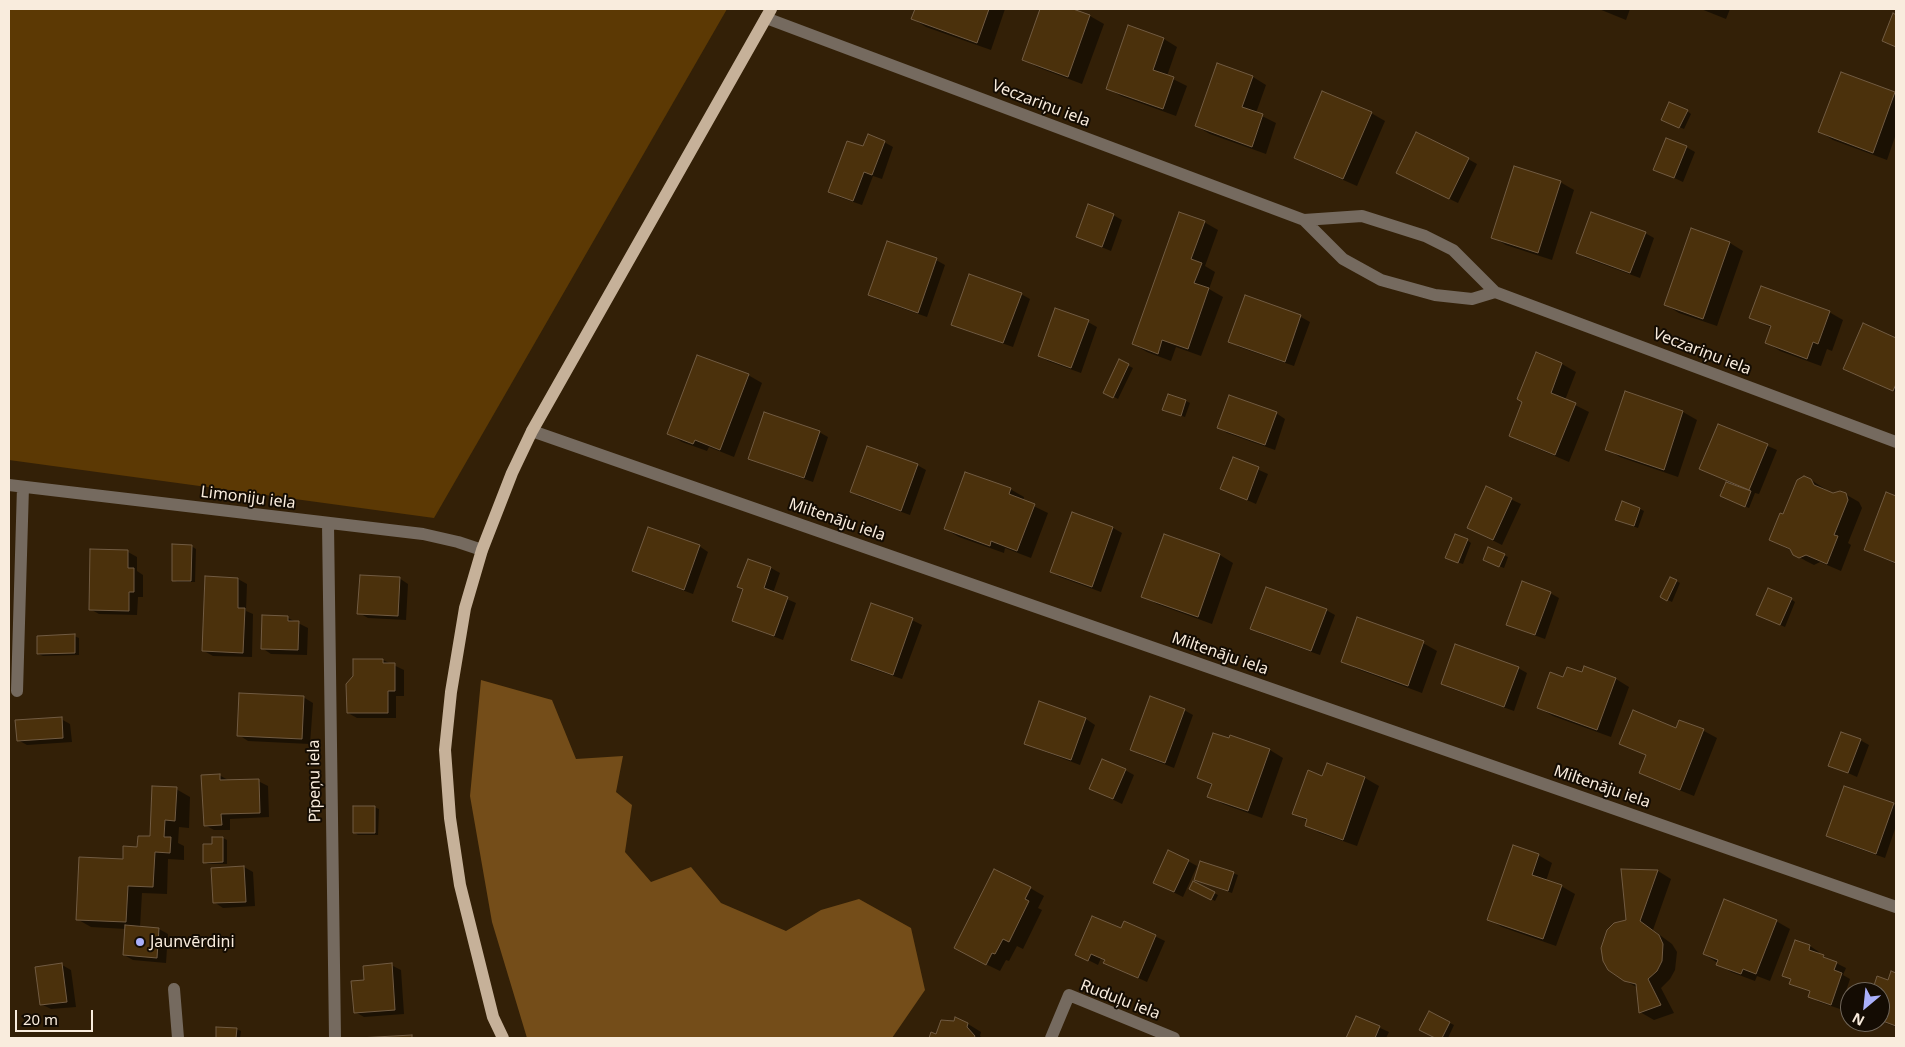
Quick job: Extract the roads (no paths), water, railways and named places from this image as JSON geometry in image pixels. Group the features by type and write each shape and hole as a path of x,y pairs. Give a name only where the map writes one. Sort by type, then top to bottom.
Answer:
{"main road":[{"path":"503,1038 493,1017 460,885 450,818 445,750 451,692 465,608 482,550 512,473 532,431 769,14"}],"street":[{"name":"Veczariņu iela","path":"769,14 1304,220 1343,259 1381,280 1435,295 1472,299 1496,292"},
{"name":"Veczariņu iela","path":"1304,220 1362,216 1425,236 1453,250 1496,292 1896,442"},
{"name":"Miltenāju iela","path":"532,431 1896,907"},
{"name":"Limoniju iela","path":"9,485 423,534 482,550"},
{"path":"17,691 23,487"},
{"name":"Pīpeņu iela","path":"328,524 335,1038"},
{"path":"174,989 178,1038"},
{"name":"Ruduļu iela","path":"1051,1038 1070,995 1174,1038"}],"place":[{"name":"Jaunvērdiņi","path":"140,942"}]}
